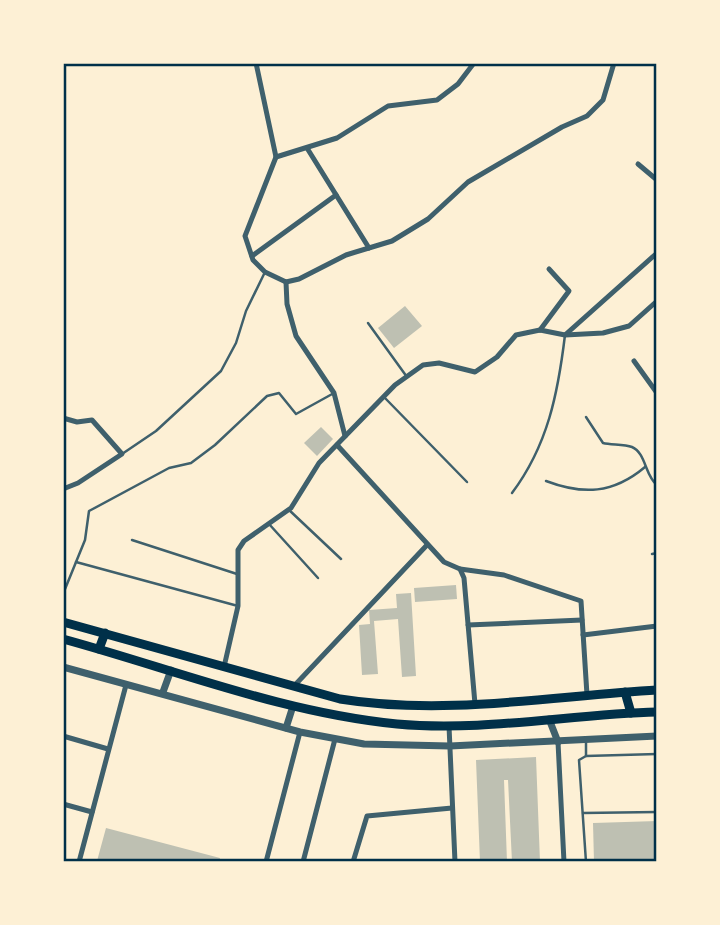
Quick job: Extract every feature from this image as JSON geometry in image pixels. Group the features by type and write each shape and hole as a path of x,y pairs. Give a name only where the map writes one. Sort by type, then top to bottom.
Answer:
{"main road":[{"path":"63,622 294,686 385,706 438,708 657,690"},
{"path":"99,649 105,633"},
{"path":"63,639 293,706 349,718 449,726 657,712"},
{"path":"625,692 631,713"}],"street":[{"path":"256,63 276,157 245,236 252,256 265,272 286,282 392,241 428,219 468,183 562,127 587,116 603,100 611,63"},
{"path":"276,157 347,133 388,106 437,100 458,84 474,63"},
{"path":"307,148 369,248"},
{"path":"638,164 657,180"},
{"path":"252,256 336,195"},
{"path":"565,335 657,253"},
{"path":"540,330 569,290 549,269"},
{"path":"286,282 286,304 296,336 334,393 345,436"},
{"path":"224,667 238,606 238,550 244,541 288,509 319,463 407,377 423,365 439,363 475,372 496,357 516,335 540,330 565,335 603,333 629,326 657,301"},
{"path":"634,361 657,393"},
{"path":"63,418 77,422 92,420 122,454 78,484 63,489"},
{"path":"337,444 444,562 460,569 505,575 581,601 587,695"},
{"path":"294,686 427,545"},
{"path":"460,569 464,578 475,704"},
{"path":"468,625 582,620"},
{"path":"583,635 657,626"},
{"path":"63,667 125,685 163,692 300,732 364,744 450,746 558,743 657,736"},
{"path":"163,692 171,670"},
{"path":"79,862 125,685"},
{"path":"286,728 293,706"},
{"path":"549,719 558,743 564,862"},
{"path":"449,726 455,862"},
{"path":"265,862 300,732"},
{"path":"63,736 108,749"},
{"path":"303,862 335,739"},
{"path":"63,804 92,812"},
{"path":"353,862 365,820 371,814 452,808"}],"lane":[{"path":"122,454 156,431 220,371 236,343 246,311 265,272"},
{"path":"368,323 407,377"},
{"path":"512,493 536,456 551,420 565,335"},
{"path":"63,594 85,540 89,511 169,468 191,463 215,445 267,396 279,393 296,414 334,393"},
{"path":"384,397 467,482"},
{"path":"586,417 603,443 631,447 641,456 657,485"},
{"path":"546,481 574,491 592,491 613,486 645,467"},
{"path":"288,509 341,559"},
{"path":"268,524 318,578"},
{"path":"132,540 237,574"},
{"path":"652,554 657,553"},
{"path":"76,562 238,606"},
{"path":"586,740 586,756"},
{"path":"586,862 579,760 586,756 657,754"},
{"path":"583,813 657,812"}],"building":[{"path":"405,306 422,326 394,348 378,328"},
{"path":"321,427 333,439 317,456 304,443"},
{"path":"456,585 457,599 415,602 414,588"},
{"path":"411,593 416,676 402,677 398,619 374,621 378,674 362,675 359,625 370,624 369,610 397,608 396,594"},
{"path":"536,757 540,862 512,862 508,780 504,780 507,862 480,862 476,760"},
{"path":"657,821 657,862 594,862 593,823"},
{"path":"106,828 220,858 219,862 97,861"}]}
